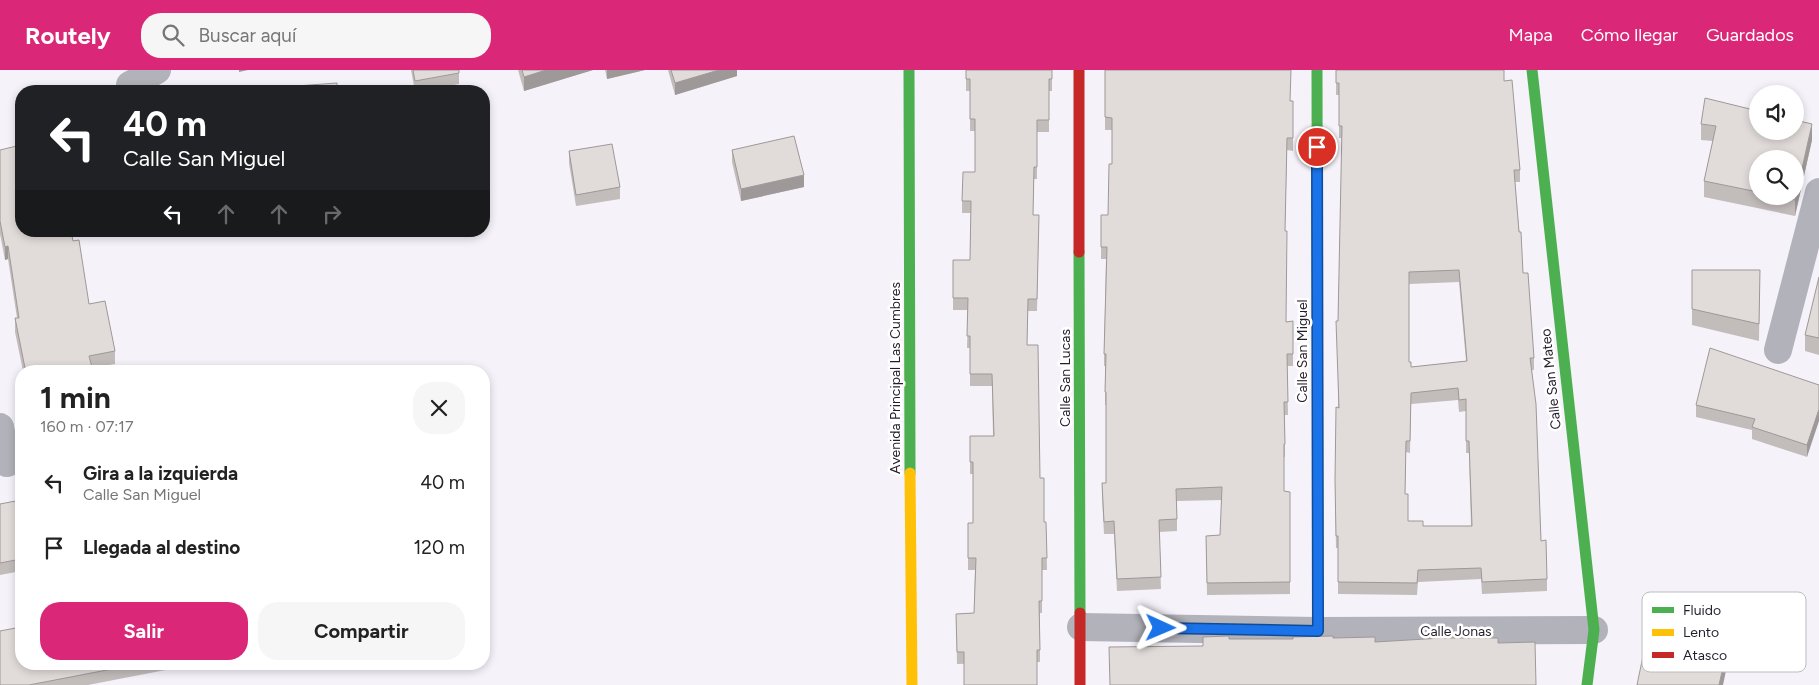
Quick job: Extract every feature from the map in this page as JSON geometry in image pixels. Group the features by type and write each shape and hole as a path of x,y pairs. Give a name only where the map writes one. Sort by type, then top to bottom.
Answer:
{"street":[{"path":"130,85 157,70"},
{"name":"Avenida Principal Las Cumbres","path":"909,70 912,685"},
{"name":"Calle San Lucas","path":"1079,70 1082,627 1080,685"},
{"name":"Calle San Miguel","path":"1317,70 1318,631"},
{"name":"Calle San Mateo","path":"1532,70 1594,630 1587,685"},
{"path":"1778,350 1819,192"},
{"path":"0,427 9,462"},
{"name":"Calle Jonas","path":"1082,627 1318,631 1594,630"}],"building":[{"path":"413,70 459,70 459,73 415,81"},
{"path":"522,70 546,70 524,77"},
{"path":"671,70 719,70 675,83"},
{"path":"966,70 1052,70 1052,79 1049,79 1049,120 1037,120 1037,167 1034,167 1033,215 1039,215 1037,299 1028,299 1027,345 1038,345 1040,478 1044,478 1044,522 1046,522 1047,558 1042,558 1042,601 1039,601 1040,650 1037,650 1037,685 964,685 964,652 957,652 956,614 974,613 976,558 968,558 968,523 973,523 973,462 970,462 970,436 994,436 992,374 970,374 970,336 967,336 968,298 953,298 953,260 970,260 971,201 962,201 963,172 975,172 975,119 970,119 970,79 966,79"},
{"path":"1105,70 1291,70 1290,101 1293,101 1293,138 1287,138 1285,231 1287,231 1286,322 1293,321 1293,354 1287,354 1288,402 1284,402 1284,491 1290,492 1290,582 1207,583 1206,536 1220,535 1222,487 1176,489 1177,519 1159,520 1161,577 1117,579 1114,521 1104,522 1102,483 1106,483 1106,354 1104,354 1107,247 1101,247 1101,215 1108,215 1109,164 1112,164 1112,118 1105,117"},
{"path":"1336,70 1504,70 1504,81 1512,80 1520,170 1514,170 1519,232 1521,232 1523,273 1528,273 1534,358 1530,358 1536,404 1541,541 1546,540 1547,579 1482,582 1481,568 1418,570 1417,583 1338,582 1335,480 1336,407 1339,408 1336,321 1338,321 1342,126 1339,126 1339,83 1336,83","holes":["1459,270 1467,361 1411,367 1411,362 1409,362 1409,272","1458,388 1459,400 1466,399 1466,441 1469,441 1472,526 1423,526 1423,521 1408,521 1408,494 1405,494 1406,441 1410,441 1411,393"]},
{"path":"337,83 337,85 310,85"},
{"path":"1705,98 1749,109 1749,140 1804,140 1804,122 1812,124 1804,160 1804,150 1749,150 1749,190 1704,181 1716,126 1701,124"},
{"path":"794,136 804,175 741,189 732,150"},
{"path":"612,144 620,187 576,195 569,151"},
{"path":"15,146 15,237 72,237 73,241 79,240 89,304 105,301 115,351 89,356 91,365 24,365 15,318 19,318 8,246 5,247 0,221 0,150"},
{"path":"1692,270 1760,270 1759,324 1692,309"},
{"path":"1819,277 1819,338 1805,335"},
{"path":"1710,348 1819,385 1819,409 1807,445 1752,427 1755,419 1696,405"},
{"path":"15,501 15,560 0,563 0,504"},
{"path":"15,628 15,670 107,670 29,685 0,685 0,631"},
{"path":"1229,636 1229,639 1293,639 1293,637 1333,636 1333,638 1375,637 1375,642 1442,638 1498,638 1498,643 1535,642 1536,685 1110,685 1109,647 1203,646 1203,637"},
{"path":"1642,661 1642,672 1722,672 1719,685 1637,685"}],"traffic: fast":[{"path":"909,70 910,473"},
{"path":"1317,70 1318,631"},
{"path":"1532,70 1594,630 1587,685"},
{"path":"1079,252 1080,613"}],"traffic: slow":[{"path":"910,473 912,685"}],"traffic: jam":[{"path":"1079,70 1079,252"},
{"path":"1080,613 1080,685"}],"route":[{"path":"1161,628 1318,631 1317,147"}]}
